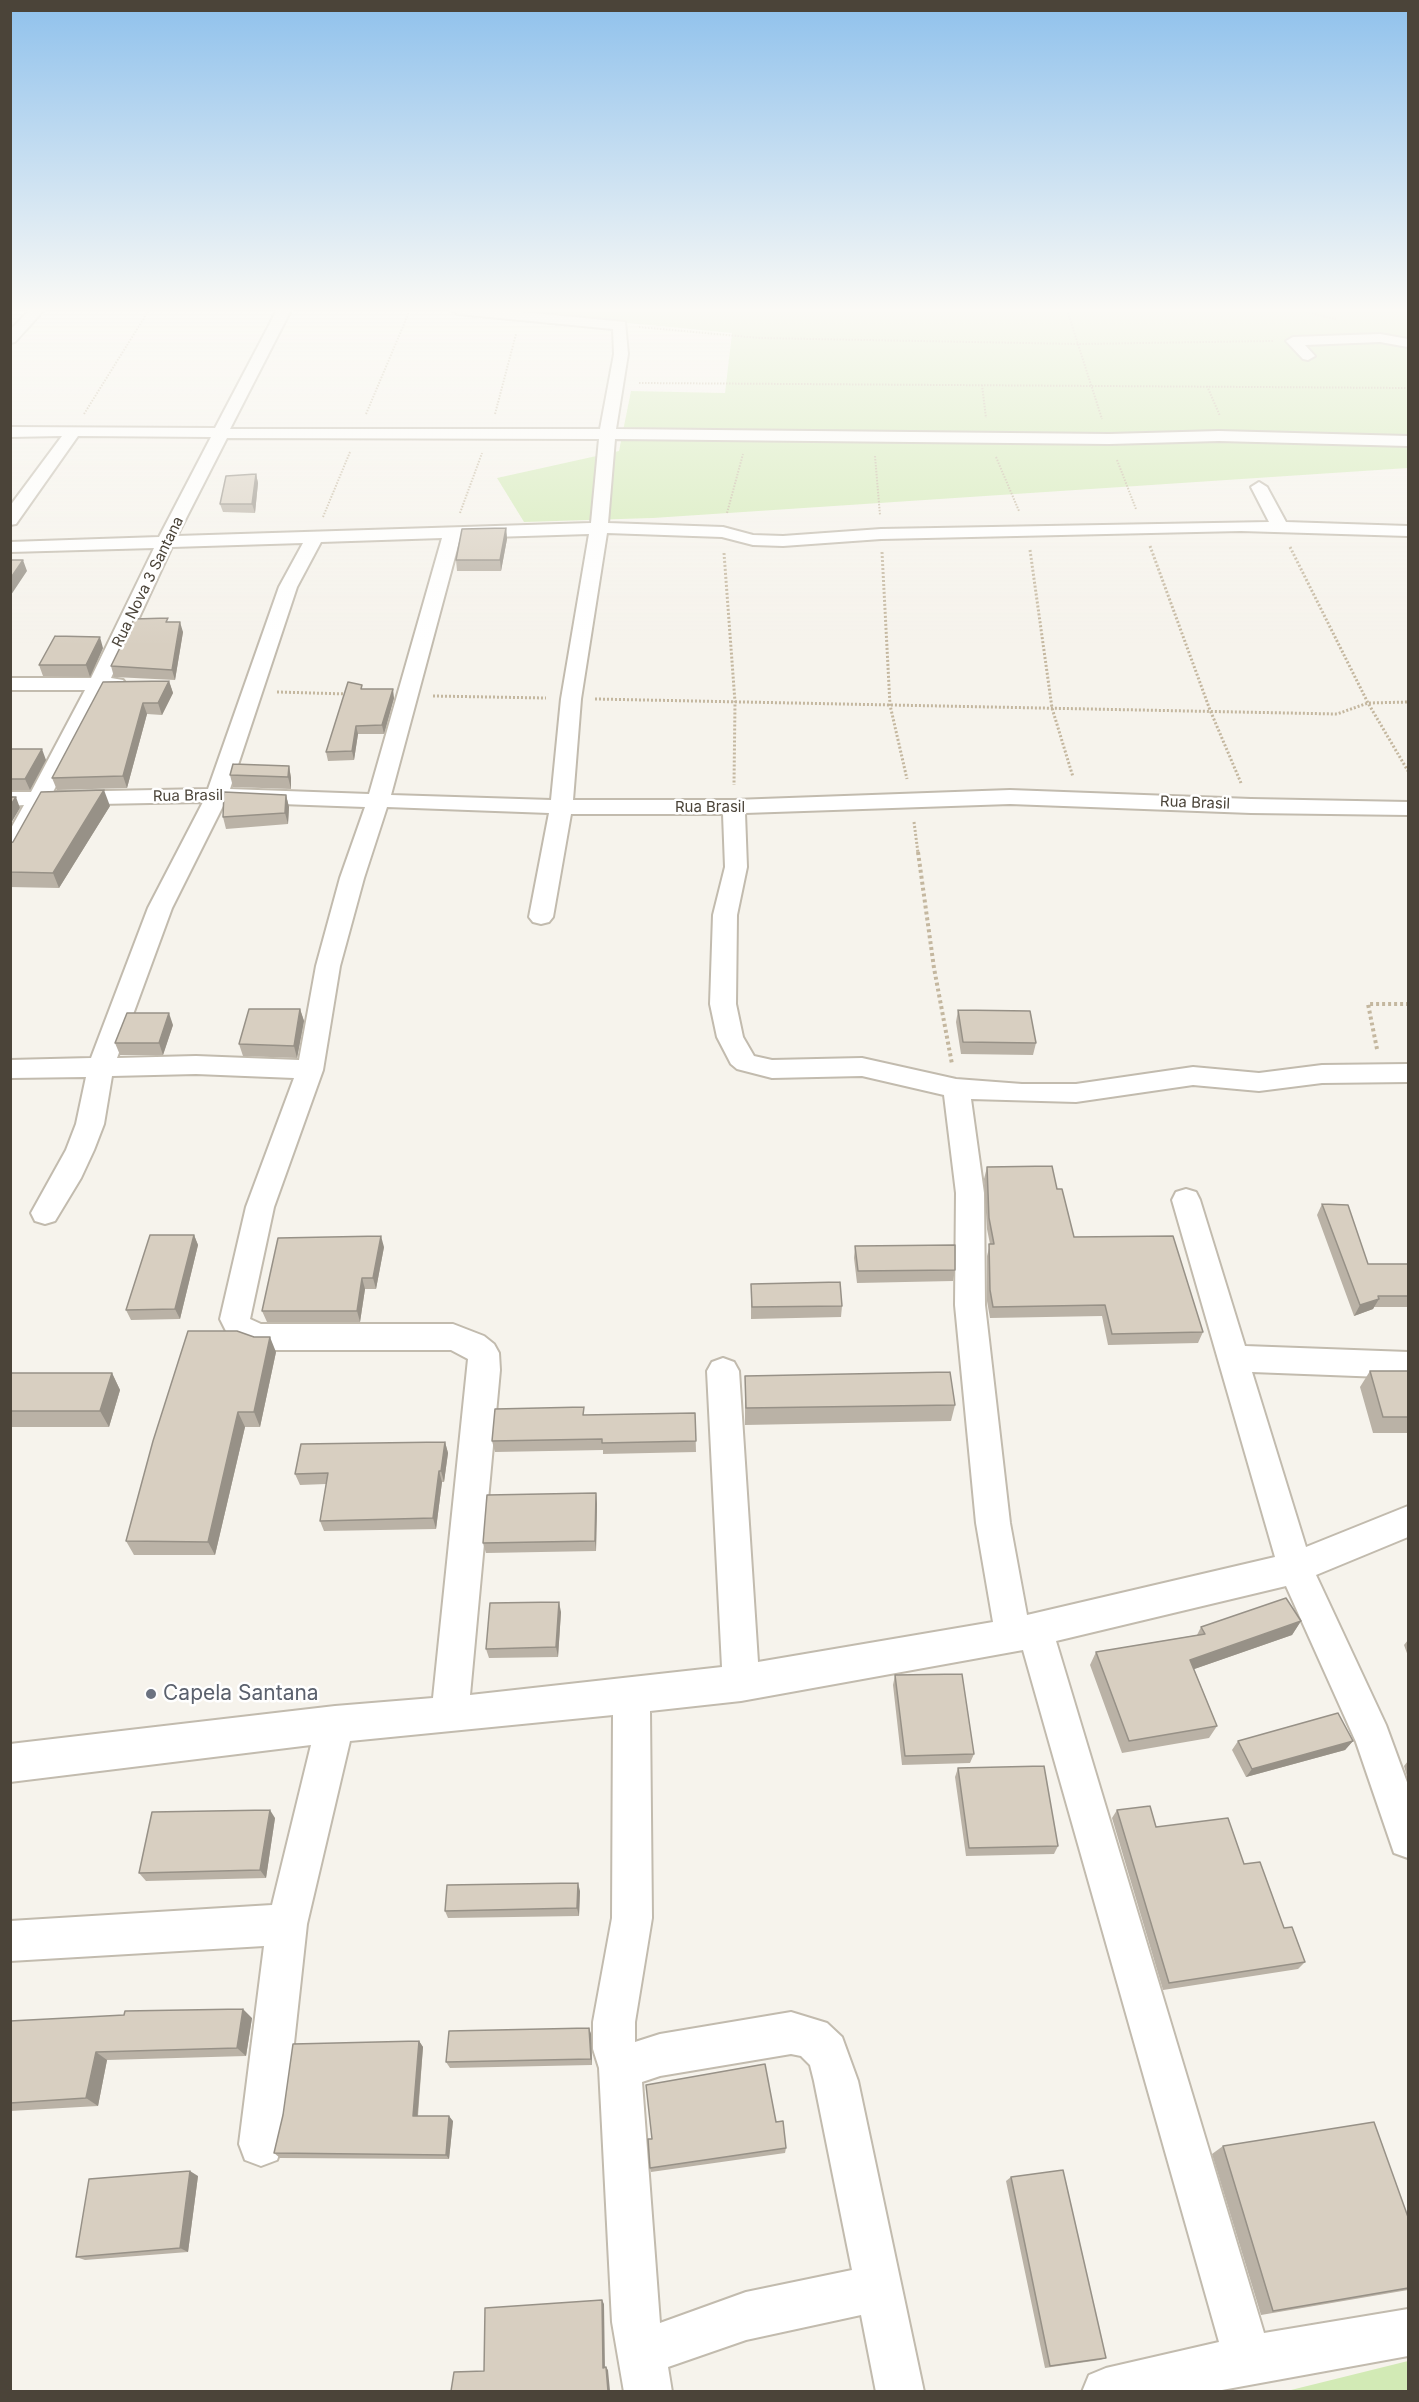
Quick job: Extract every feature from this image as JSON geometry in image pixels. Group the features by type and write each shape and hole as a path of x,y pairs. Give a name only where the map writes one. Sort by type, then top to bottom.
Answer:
{"street":[{"name":"Rua Nova 3 Santana","path":"10,852 41,799 225,422"},
{"path":"541,917 561,807 572,699 599,528 609,422"},
{"path":"10,432 166,431 221,434 1109,439 1228,436 1408,441"},
{"path":"10,520 28,490 73,432"},
{"path":"1259,488 1280,527"},
{"path":"10,547 599,528 723,532 768,541 881,534 1144,530 1230,526 1408,531"},
{"path":"450,1715 484,1370 483,1353 472,1345 453,1337 261,1337 241,1330 235,1319 260,1208 310,1070 328,966 352,878 378,802 426,620 452,534"},
{"path":"45,1213 67,1178 90,1124 101,1066 160,908 217,795 288,587 315,537"},
{"path":"10,684 133,685"},
{"name":"Rua Brasil","path":"10,799 217,795 561,807 734,807 1010,797 1251,806 1408,808"},
{"path":"734,807 736,867 724,915 723,1004 730,1036 740,1058 746,1063 772,1069 862,1066 956,1088 1022,1093 1076,1093 1193,1076 1259,1082 1322,1074 1408,1073"},
{"path":"10,1069 196,1065 310,1070"},
{"path":"956,1088 970,1193 972,1329 993,1523 1024,1632 1248,2359"},
{"path":"1186,1200 1295,1568 1373,1738 1408,1839"},
{"path":"1234,1358 1408,1365"},
{"path":"723,1371 741,1683"},
{"path":"10,1762 335,1724 450,1715 741,1683 1024,1632 1295,1568 1408,1521"},
{"path":"632,1695 632,1918 614,2022 614,2049 620,2068 636,2322 645,2372 746,2316 878,2288"},
{"path":"261,2144 287,1924 335,1724"},
{"path":"10,1941 287,1924"},
{"path":"620,2068 660,2055 791,2033 812,2038 827,2052 836,2081 900,2391"},
{"path":"1106,2391 1248,2359 1408,2333"}],"path":[{"path":"73,432 79,422"},
{"path":"986,422 988,438 1028,531 1052,708 1080,798"},
{"path":"1103,422 1210,710 1251,806"},
{"path":"1222,422 1228,436"},
{"path":"734,807 735,702 723,532 747,436"},
{"path":"874,437 881,534"},
{"path":"1280,527 1368,703 1408,771"},
{"path":"253,691 348,694"},
{"path":"407,695 1337,714 1368,703 1408,702"},
{"path":"1381,1072 1368,1004 1408,1004"}],"green space":[{"path":"625,422 1408,422 1408,468 653,518 524,522 497,478 619,451"},
{"path":"1408,2361 1408,2391 1287,2391"}],"building":[{"path":"256,474 252,504 220,504 226,476"},
{"path":"506,528 500,560 456,560 462,529"},
{"path":"10,560 23,560 10,579"},
{"path":"168,618 166,622 180,622 172,670 111,666 134,619"},
{"path":"55,636 100,637 86,665 39,665"},
{"path":"169,681 158,703 143,703 123,776 52,778 103,682"},
{"path":"348,682 362,685 361,689 393,689 382,725 356,726 352,751 326,752"},
{"path":"10,749 42,749 25,779 10,779"},
{"path":"233,764 289,766 288,777 230,775"},
{"path":"104,790 53,873 10,872 10,843 13,842 41,792"},
{"path":"224,792 286,795 285,813 223,817"},
{"path":"10,797 16,797 10,806"},
{"path":"249,1009 300,1009 294,1046 239,1044"},
{"path":"958,1010 1030,1011 1036,1043 963,1042"},
{"path":"127,1013 169,1013 159,1043 115,1043"},
{"path":"1052,1166 1057,1189 1062,1189 1074,1237 1173,1236 1203,1332 1112,1334 1105,1305 993,1307 990,1290 989,1244 994,1244 989,1218 987,1167"},
{"path":"1322,1204 1348,1205 1368,1264 1408,1264 1408,1296 1378,1296 1379,1299 1360,1305"},
{"path":"150,1235 194,1235 175,1309 126,1310"},
{"path":"381,1236 373,1278 362,1278 357,1311 262,1311 278,1238"},
{"path":"955,1245 955,1270 858,1271 855,1246"},
{"path":"840,1282 842,1306 752,1307 751,1284"},
{"path":"188,1331 237,1331 254,1337 270,1337 254,1412 238,1412 208,1542 126,1541 153,1441"},
{"path":"1370,1371 1408,1371 1408,1417 1383,1417"},
{"path":"950,1372 955,1405 746,1408 745,1376"},
{"path":"10,1373 112,1373 100,1411 10,1411"},
{"path":"584,1407 583,1415 695,1413 696,1441 602,1443 602,1439 492,1441 495,1409"},
{"path":"445,1442 433,1518 320,1521 328,1473 295,1474 301,1444"},
{"path":"596,1493 595,1541 483,1543 487,1495"},
{"path":"1286,1598 1301,1621 1190,1660 1217,1726 1129,1741 1096,1652 1205,1634 1201,1627"},
{"path":"559,1602 556,1647 486,1649 490,1603"},
{"path":"962,1674 974,1754 905,1756 895,1675"},
{"path":"1338,1713 1353,1741 1252,1769 1238,1741"},
{"path":"1044,1766 1058,1846 969,1848 958,1768"},
{"path":"1150,1806 1156,1827 1228,1818 1244,1864 1260,1862 1284,1928 1292,1927 1305,1962 1169,1983 1117,1810"},
{"path":"270,1810 260,1870 139,1873 152,1812"},
{"path":"578,1883 577,1908 445,1911 447,1885"},
{"path":"243,2009 237,2048 96,2052 86,2098 10,2103 10,2021 124,2015 125,2011"},
{"path":"589,2028 591,2059 446,2062 449,2031"},
{"path":"419,2041 413,2116 449,2116 446,2155 274,2153 283,2115 293,2044"},
{"path":"765,2064 776,2122 783,2121 786,2148 650,2168 648,2139 652,2139 646,2085"},
{"path":"1374,2122 1408,2217 1408,2288 1273,2311 1223,2146"},
{"path":"1063,2170 1106,2358 1050,2366 1011,2177"},
{"path":"190,2171 180,2248 76,2257 89,2179"},
{"path":"602,2300 603,2368 606,2367 608,2391 451,2391 454,2372 484,2371 485,2308"}],"place":[{"name":"Capela Santana","path":"151,1694"}]}
